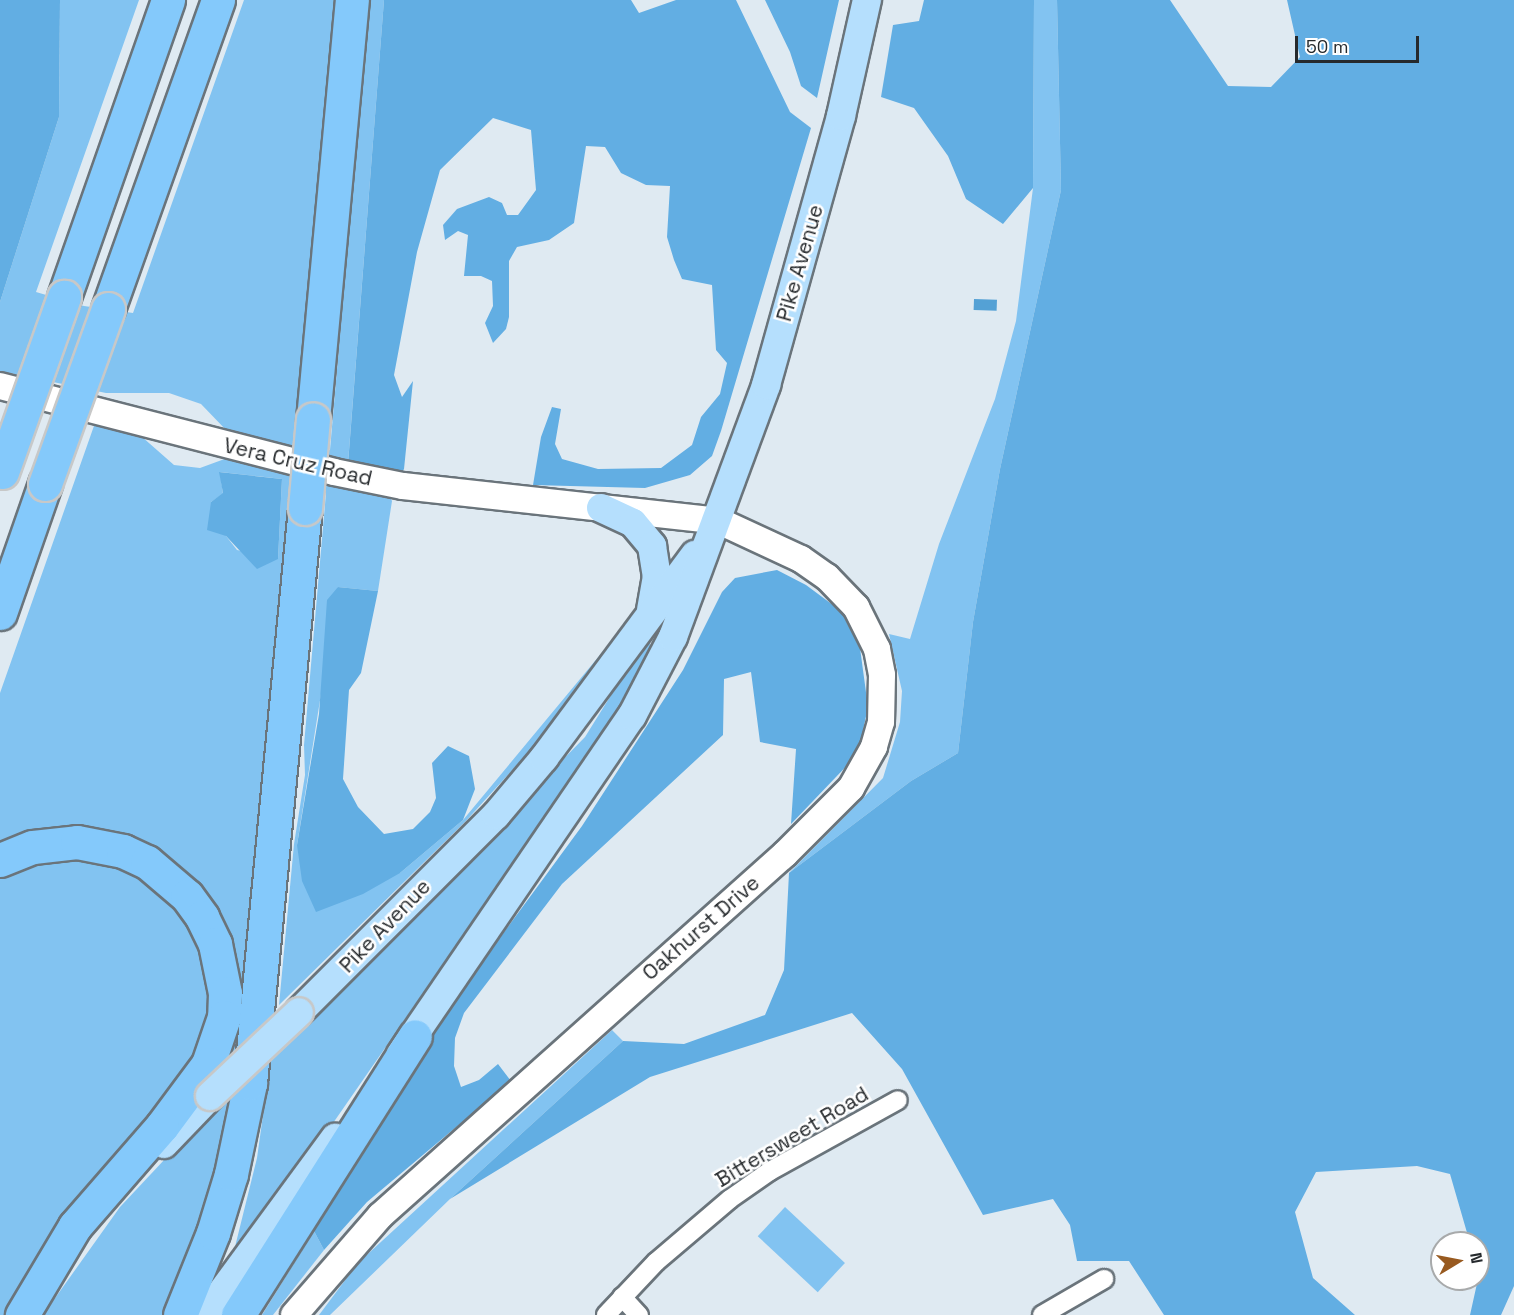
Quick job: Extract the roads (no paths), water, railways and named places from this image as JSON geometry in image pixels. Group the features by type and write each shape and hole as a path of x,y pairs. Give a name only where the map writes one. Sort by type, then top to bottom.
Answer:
{"highway":[{"path":"1,475 168,0"},
{"path":"0,613 218,0"},
{"path":"180,1315 216,1223 250,1083 352,0"},
{"path":"0,860 33,847 77,842 123,851 147,862 181,889 202,917 215,944 225,993 224,1017 208,1064 162,1126 75,1226 22,1315"},
{"path":"238,1315 415,1036"}],"main road":[{"name":"Pike Avenue","path":"205,1315 315,1164 415,1036 632,716 673,637 719,521 765,386 841,116 867,0"},
{"path":"601,508 633,523 652,546 657,576 648,620"},
{"name":"Pike Avenue","path":"36,1315 74,1255 113,1205 210,1096 299,1012 496,815 544,758 719,521"}],"street":[{"name":"Vera Cruz Road","path":"0,386 345,474 403,486 719,521"},
{"name":"Oakhurst Drive","path":"294,1315 380,1216 784,854 851,788 863,771 874,747 883,696 876,650 867,625 851,602 827,577 801,560 719,521"},
{"name":"Bittersweet Road","path":"606,1315 685,1236 730,1199 770,1171 898,1100"},
{"path":"1042,1315 1104,1279"},
{"path":"622,1297 639,1315"}]}
